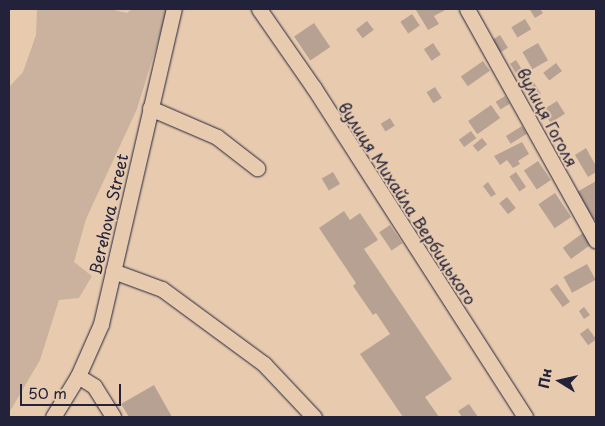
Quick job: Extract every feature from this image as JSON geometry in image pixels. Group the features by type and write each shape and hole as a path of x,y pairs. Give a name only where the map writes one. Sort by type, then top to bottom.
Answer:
{"street":[{"name":"Berehova Street","path":"53,417 78,376 101,324 174,9"},
{"name":"вулиця Михайла Вербицького","path":"259,9 314,88 525,417"},
{"name":"вулиця Гоголя","path":"467,9 596,242"},
{"path":"150,108 216,137 257,168"},
{"path":"113,271 162,289 264,364 314,417"},
{"path":"78,376 94,386 113,417"}],"shaded area":[{"path":"37,9 109,9 127,13 132,9 168,9 137,109 86,219 74,262 92,276 79,298 59,300 40,360 9,413 9,87 23,72 36,35"}],"building":[{"path":"447,9 434,16 439,24 428,30 416,10"},
{"path":"540,9 543,13 535,18 530,10"},
{"path":"412,14 420,26 408,33 400,22"},
{"path":"525,19 531,29 517,38 511,27"},
{"path":"367,21 374,30 363,38 356,30"},
{"path":"314,23 330,47 310,60 294,36"},
{"path":"500,35 508,48 500,52 492,40"},
{"path":"433,43 441,55 432,61 424,49"},
{"path":"538,43 548,60 532,69 522,52"},
{"path":"516,60 528,79 522,82 510,64"},
{"path":"483,61 490,71 468,86 461,76"},
{"path":"556,63 562,71 549,81 543,73"},
{"path":"533,81 541,94 532,99 525,86"},
{"path":"435,87 442,98 433,103 427,92"},
{"path":"505,96 510,104 500,109 496,102"},
{"path":"557,101 565,114 551,123 543,110"},
{"path":"491,105 500,118 477,134 468,121"},
{"path":"390,118 395,126 385,131 381,124"},
{"path":"522,126 527,134 511,144 506,136"},
{"path":"471,131 476,138 464,147 459,140"},
{"path":"482,138 487,144 478,152 473,146"},
{"path":"522,142 529,154 518,161 520,164 513,168 507,160 500,165 494,156"},
{"path":"586,148 596,166 596,172 588,177 575,155"},
{"path":"538,161 551,180 537,190 524,171"},
{"path":"333,172 340,184 329,191 322,178"},
{"path":"516,172 526,187 519,191 509,176"},
{"path":"596,181 596,218 594,220 577,192"},
{"path":"488,182 496,194 491,197 483,186"},
{"path":"555,193 571,217 555,228 538,204"},
{"path":"507,197 516,208 508,214 499,203"},
{"path":"344,211 350,220 360,213 378,240 364,249 452,379 425,397 439,417 403,417 360,354 390,334 376,313 373,315 353,286 356,283 319,228"},
{"path":"390,225 402,243 392,251 379,232"},
{"path":"583,233 591,244 571,259 563,248"},
{"path":"587,264 596,280 572,293 563,277"},
{"path":"557,284 570,302 563,307 550,289"},
{"path":"584,307 590,315 584,319 579,311"},
{"path":"588,328 596,339 588,345 580,334"},
{"path":"154,385 172,417 129,417 121,404"},
{"path":"469,404 478,417 462,417 458,411"}]}
